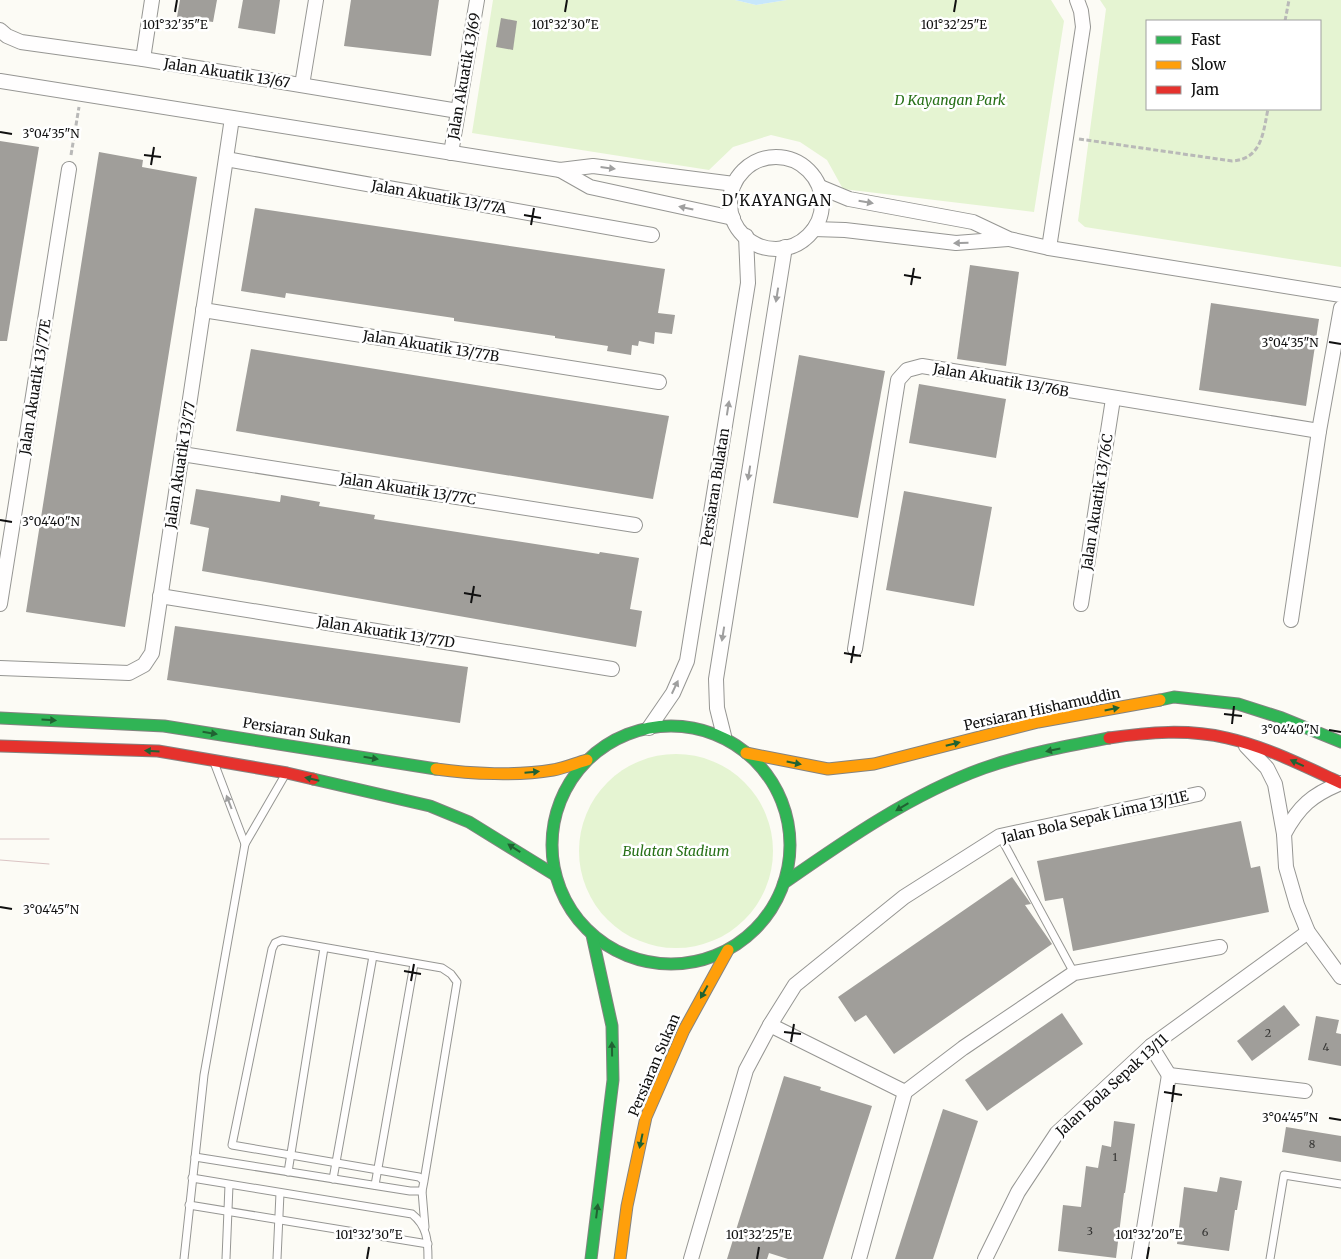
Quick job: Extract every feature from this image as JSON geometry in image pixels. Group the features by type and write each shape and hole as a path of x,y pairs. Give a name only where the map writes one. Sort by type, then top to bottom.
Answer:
{"main road":[{"name":"Persiaran Hishamuddin","path":"746,754 828,769 874,764 1038,722 1174,697 1238,704 1282,718 1341,742"},
{"name":"Persiaran Sukan","path":"0,718 164,726 457,772 524,773 546,771 587,760"},
{"path":"670,726 691,728 724,736 746,754 770,780 785,812 790,848 784,883 771,910 752,932 728,950 694,962 658,963 623,954 592,935 576,918 563,898 555,875 551,834 562,794 587,760 616,740 649,728 670,726"},
{"path":"784,883 851,837 910,801 974,772 1036,754 1114,737 1169,731 1212,735 1276,753 1341,783"},
{"path":"0,746 158,751 287,773 430,806 469,822 555,875"},
{"name":"Persiaran Sukan","path":"591,1259 613,1080 612,1026 592,935"},
{"name":"Persiaran Sukan","path":"620,1259 627,1206 646,1117 684,1030 728,950"}],"street":[{"path":"143,58 152,0"},
{"path":"302,85 316,0"},
{"name":"Jalan Akuatik 13/69","path":"451,153 477,0"},
{"path":"1049,248 1083,27 1081,11 1077,0"},
{"name":"Jalan Akuatik 13/67","path":"0,30 7,36 20,42 143,58 458,111"},
{"path":"0,81 560,170 594,166 734,184"},
{"name":"Jalan Akuatik 13/77","path":"0,668 129,673 144,665 152,653 232,118"},
{"path":"771,157 786,158 800,164 812,174 820,187 822,201 821,216 806,237 796,244 775,248 764,246 746,236 738,228 733,218 730,207 734,184 743,171 756,162 771,157"},
{"name":"Jalan Akuatik 13/77A","path":"226,159 652,235"},
{"name":"Jalan Akuatik 13/77E","path":"0,604 69,169"},
{"path":"560,170 590,187 733,218"},
{"path":"820,187 848,198 973,222 1009,239 1049,248 1341,295"},
{"path":"814,228 956,244 1009,239"},
{"name":"Persiaran Bulatan","path":"649,728 673,693 687,662 748,283 746,236"},
{"path":"724,736 717,708 716,678 785,247"},
{"path":"1291,620 1319,431 1341,308"},
{"name":"Jalan Akuatik 13/77B","path":"203,310 659,382"},
{"name":"Jalan Akuatik 13/76B","path":"855,649 898,380 907,370 922,366 1113,399 1319,431"},
{"name":"Jalan Akuatik 13/76C","path":"1081,604 1113,399"},
{"name":"Jalan Akuatik 13/77C","path":"182,454 635,525"},
{"name":"Jalan Akuatik 13/77D","path":"160,596 612,669"},
{"path":"1243,743 1267,768 1276,784 1284,834 1286,867 1297,905 1308,932 1341,977"},
{"path":"1284,834 1306,802 1322,790 1341,783"},
{"name":"Jalan Bola Sepak Lima 13/11E","path":"691,1259 746,1070 770,1025 795,985 904,897 1000,836 1198,794"},
{"name":"Jalan Bola Sepak 13/11","path":"985,1259 1018,1192 1057,1133 1152,1046 1308,932"},
{"path":"859,1259 905,1092 963,1048 1074,973 1220,947"},
{"path":"770,1025 905,1092"},
{"path":"1139,1259 1169,1075 1152,1046"},
{"path":"1169,1075 1304,1092"}],"lane":[{"path":"213,760 245,844"},
{"path":"184,1259 188,1205 204,1075 245,844 287,773"},
{"path":"1000,836 1074,973"},
{"path":"424,1180 418,1177 232,1145 272,950 276,943 282,940 442,968 451,974 457,982 424,1180 422,1191 428,1259"},
{"path":"288,1172 324,948"},
{"path":"333,1179 373,956"},
{"path":"375,1185 414,964"},
{"path":"195,1157 410,1191 422,1191"},
{"path":"1270,1259 1284,1174 1341,1184"},
{"path":"192,1178 412,1214 420,1220 426,1230"},
{"path":"226,1259 229,1185"},
{"path":"277,1259 280,1193"},
{"path":"188,1205 428,1244"}],"path":[{"path":"1285,20 1289,0"},
{"path":"69,169 81,94"},
{"path":"1066,138 1232,161 1243,160 1256,151 1262,139 1268,110"}],"green space":[{"name":"D Kayangan Park","path":"493,0 735,0 756,5 787,0 1051,0 1064,21 1034,212 843,189 827,160 800,142 771,135 733,147 709,170 472,133"},
{"path":"1100,0 1341,0 1341,267 1085,227 1078,221 1106,9"},
{"name":"Bulatan Stadium","path":"676,754 695,756 713,761 730,770 745,782 757,797 766,814 771,832 773,851 771,870 766,888 757,905 745,920 730,932 713,941 695,946 676,948 657,946 639,941 622,932 607,920 595,905 586,888 581,870 579,851 581,832 586,814 595,797 607,782 622,770 639,761 657,756"}],"water":[{"path":"735,0 787,0 756,5"}],"building":[{"path":"180,0 217,0 213,22 177,17"},
{"path":"243,0 280,0 275,34 238,28"},
{"path":"351,0 439,0 431,56 344,46"},
{"path":"501,18 517,21 513,50 496,47"},
{"path":"0,141 39,147 7,341 0,341"},
{"path":"99,152 143,160 142,167 197,177 125,627 26,612"},
{"path":"255,208 665,269 658,313 675,315 672,334 655,332 654,344 639,341 638,346 632,345 631,355 607,351 608,346 454,321 454,318 286,293 285,298 241,291"},
{"path":"970,265 1019,272 1006,366 957,359"},
{"path":"1211,303 1319,319 1306,406 1199,390"},
{"path":"251,349 669,416 653,499 236,431"},
{"path":"799,355 885,371 858,518 773,503"},
{"path":"919,384 1006,399 996,458 909,443"},
{"path":"196,489 280,502 281,495 320,502 319,506 375,515 374,519 599,554 600,552 639,558 630,609 642,611 636,647 202,571 209,528 190,524"},
{"path":"904,491 992,507 974,606 886,590"},
{"path":"175,626 468,667 460,723 167,680"},
{"path":"1241,821 1251,868 1260,866 1269,912 1073,951 1063,898 1045,901 1037,861"},
{"path":"1012,877 1031,904 1025,905 1052,944 894,1054 866,1015 855,1022 838,997"},
{"path":"1284,1005 1300,1025 1252,1061 1237,1041"},
{"path":"1062,1013 1083,1044 987,1111 965,1080"},
{"path":"1316,1016 1339,1020 1336,1033 1341,1034 1341,1066 1308,1060"},
{"path":"784,1076 821,1087 820,1090 872,1106 823,1259 788,1259 769,1253 767,1259 727,1259"},
{"path":"943,1109 978,1121 933,1259 895,1259"},
{"path":"1114,1121 1135,1124 1116,1258 1058,1251 1063,1205 1081,1207 1086,1166 1098,1168 1102,1145 1111,1147"},
{"path":"1286,1127 1341,1136 1341,1162 1282,1152"},
{"path":"1220,1177 1242,1181 1237,1210 1235,1210 1229,1251 1177,1244 1184,1187 1217,1192"}],"tram line":[{"path":"0,839 49,839"},
{"path":"0,860 49,864"}],"traffic: fast":[{"path":"1160,700 1174,697 1238,704 1282,718 1341,742"},
{"path":"0,718 164,726 436,769"},
{"path":"671,726 694,729 716,735 737,746 755,761 770,779 781,800 787,822 790,845 787,868 781,890 770,911 755,929 737,944 716,955 694,961 671,964 648,961 626,955 605,944 587,929 572,911 561,890 555,868 552,845 555,822 561,800 572,779 587,761 605,746 626,735 648,729 671,726"},
{"path":"784,883 881,819 906,804 957,779 1014,759 1109,738"},
{"path":"313,779 430,806 469,822 555,875"},
{"path":"591,1259 613,1080 612,1026 592,935"}],"traffic: slow":[{"path":"746,753 828,769 874,764 1038,722 1160,700"},
{"path":"436,769 510,774 557,769 587,760"},
{"path":"620,1259 627,1206 646,1117 684,1030 728,950"}],"traffic: jam":[{"path":"1109,738 1168,732 1212,735 1242,742 1271,752 1341,783"},
{"path":"0,746 158,751 313,779"}],"district":[{"name":"D'KAYANGAN","path":"777,201"}]}
